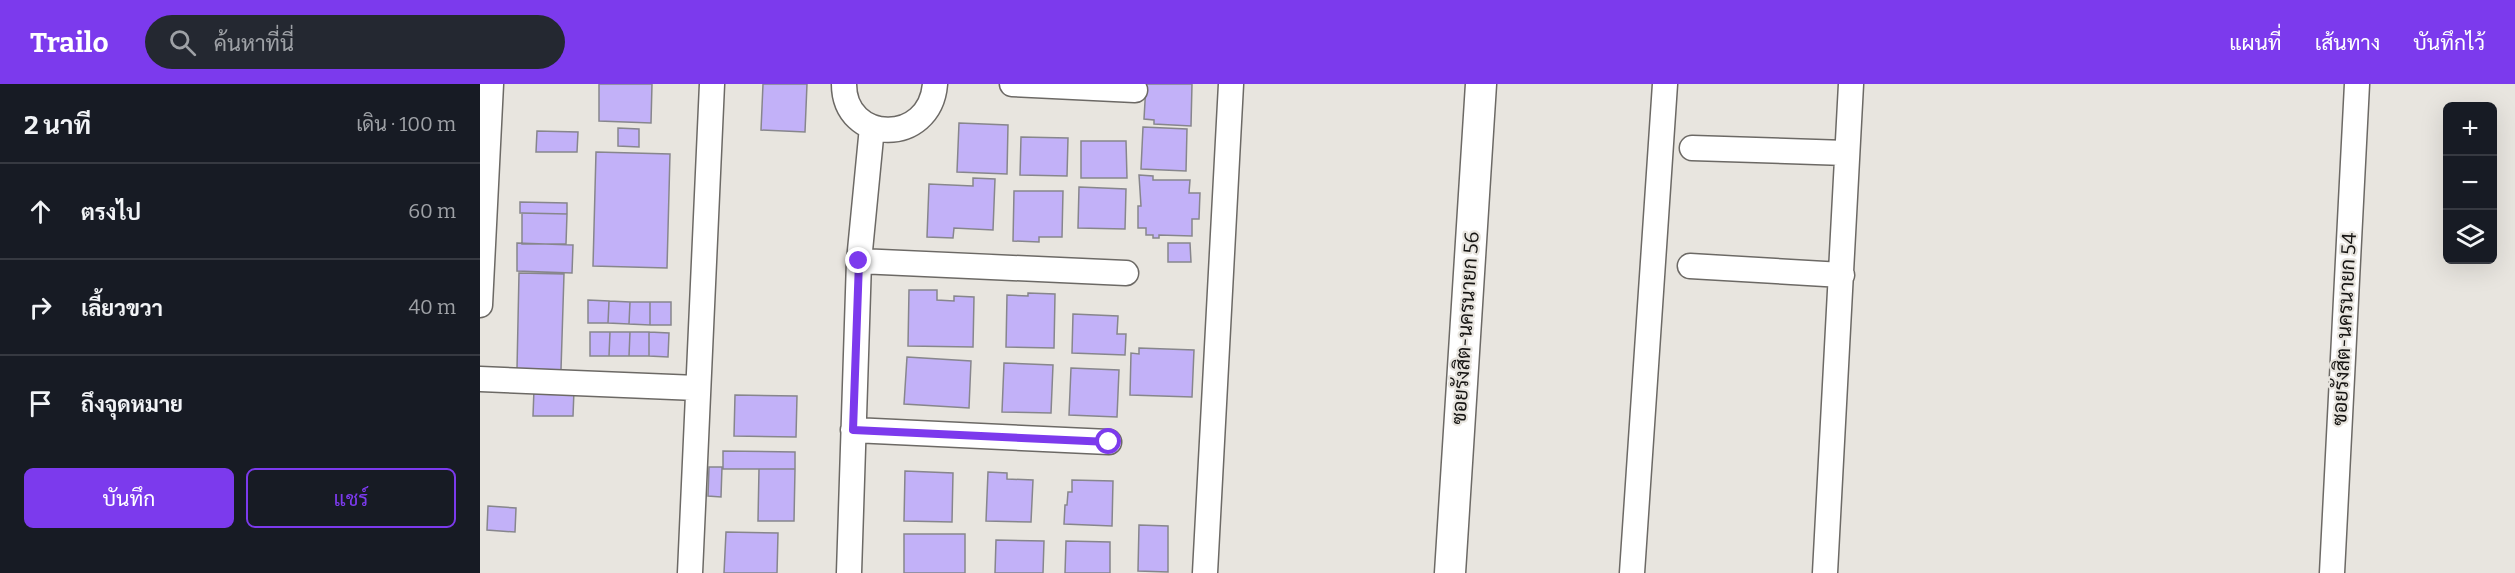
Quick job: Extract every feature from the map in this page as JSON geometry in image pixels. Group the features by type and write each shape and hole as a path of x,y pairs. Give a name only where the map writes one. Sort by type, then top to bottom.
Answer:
{"street":[{"path":"480,305 491,84"},
{"path":"690,573 712,84"},
{"path":"844,84 849,107 859,119 872,127 887,130 903,128 917,121 927,110 934,96 934,84"},
{"path":"1012,84 1136,90"},
{"path":"1205,573 1231,84"},
{"name":"ซอยรังสิต-นครนายก 56","path":"1450,573 1481,84"},
{"path":"1632,573 1665,84"},
{"path":"1825,573 1851,84"},
{"name":"ซอยรังสิต-นครนายก 54","path":"2332,573 2357,84"},
{"path":"849,573 859,261 872,127"},
{"path":"1692,148 1846,153"},
{"path":"859,261 1126,273"},
{"path":"1690,266 1842,275"},
{"path":"480,379 697,388"},
{"path":"853,430 1109,442"}],"building":[{"path":"599,84 652,84 651,123 599,121"},
{"path":"763,84 807,84 805,132 761,130"},
{"path":"1146,84 1192,84 1191,126 1154,124 1154,120 1144,119"},
{"path":"959,123 1008,125 1007,174 957,172"},
{"path":"1143,127 1187,129 1186,171 1141,169"},
{"path":"618,128 639,129 639,147 618,146"},
{"path":"537,131 578,132 577,152 536,152"},
{"path":"1021,137 1068,138 1067,176 1020,175"},
{"path":"1081,141 1126,141 1127,178 1081,178"},
{"path":"596,152 670,154 667,268 593,266"},
{"path":"1139,175 1153,176 1153,180 1190,180 1189,193 1200,193 1199,219 1192,219 1192,236 1159,235 1159,238 1153,238 1153,235 1146,235 1146,228 1138,228 1138,206 1141,206"},
{"path":"973,178 995,179 993,230 954,228 953,238 927,237 929,184 973,186"},
{"path":"1079,187 1126,189 1125,229 1078,228"},
{"path":"1014,191 1063,191 1062,237 1039,237 1039,242 1013,241"},
{"path":"520,202 567,203 567,214 520,213"},
{"path":"522,213 567,214 566,244 522,244"},
{"path":"517,243 573,245 572,273 517,271"},
{"path":"1168,243 1190,243 1191,262 1168,262"},
{"path":"519,273 564,274 561,370 517,369"},
{"path":"909,290 937,290 937,300 954,301 954,296 974,297 973,347 908,346"},
{"path":"1028,293 1055,294 1054,348 1006,347 1007,295 1028,296"},
{"path":"588,300 609,301 608,323 588,323"},
{"path":"609,301 630,302 629,324 608,323"},
{"path":"630,302 650,302 650,325 629,324"},
{"path":"650,302 671,302 671,325 650,325"},
{"path":"1073,314 1118,316 1117,334 1126,334 1125,355 1072,353"},
{"path":"590,332 610,332 609,356 590,356"},
{"path":"610,332 630,332 629,356 609,356"},
{"path":"630,332 649,332 649,356 629,356"},
{"path":"649,332 669,333 668,357 649,356"},
{"path":"1139,348 1194,350 1192,397 1130,395 1131,353 1139,354"},
{"path":"907,357 971,361 969,408 904,404"},
{"path":"1004,363 1053,365 1051,413 1002,412"},
{"path":"1071,368 1119,370 1117,417 1069,415"},
{"path":"534,389 574,390 573,416 533,416"},
{"path":"735,395 797,396 796,437 734,436"},
{"path":"723,451 795,452 795,469 723,469"},
{"path":"709,467 722,467 721,497 708,496"},
{"path":"759,469 795,469 794,521 758,521"},
{"path":"905,471 953,473 952,522 904,521"},
{"path":"988,472 1007,473 1007,479 1033,480 1031,522 986,521"},
{"path":"1072,480 1113,481 1112,526 1064,524 1065,505 1067,505 1068,492 1072,492"},
{"path":"488,506 516,508 515,532 487,530"},
{"path":"1139,525 1168,526 1168,572 1138,571"},
{"path":"726,532 778,533 777,573 724,573"},
{"path":"904,534 965,534 965,573 904,573"},
{"path":"996,540 1044,541 1043,573 995,573"},
{"path":"1066,541 1110,542 1110,573 1065,573"}],"route":[{"path":"859,261 853,430 1109,442"}]}
